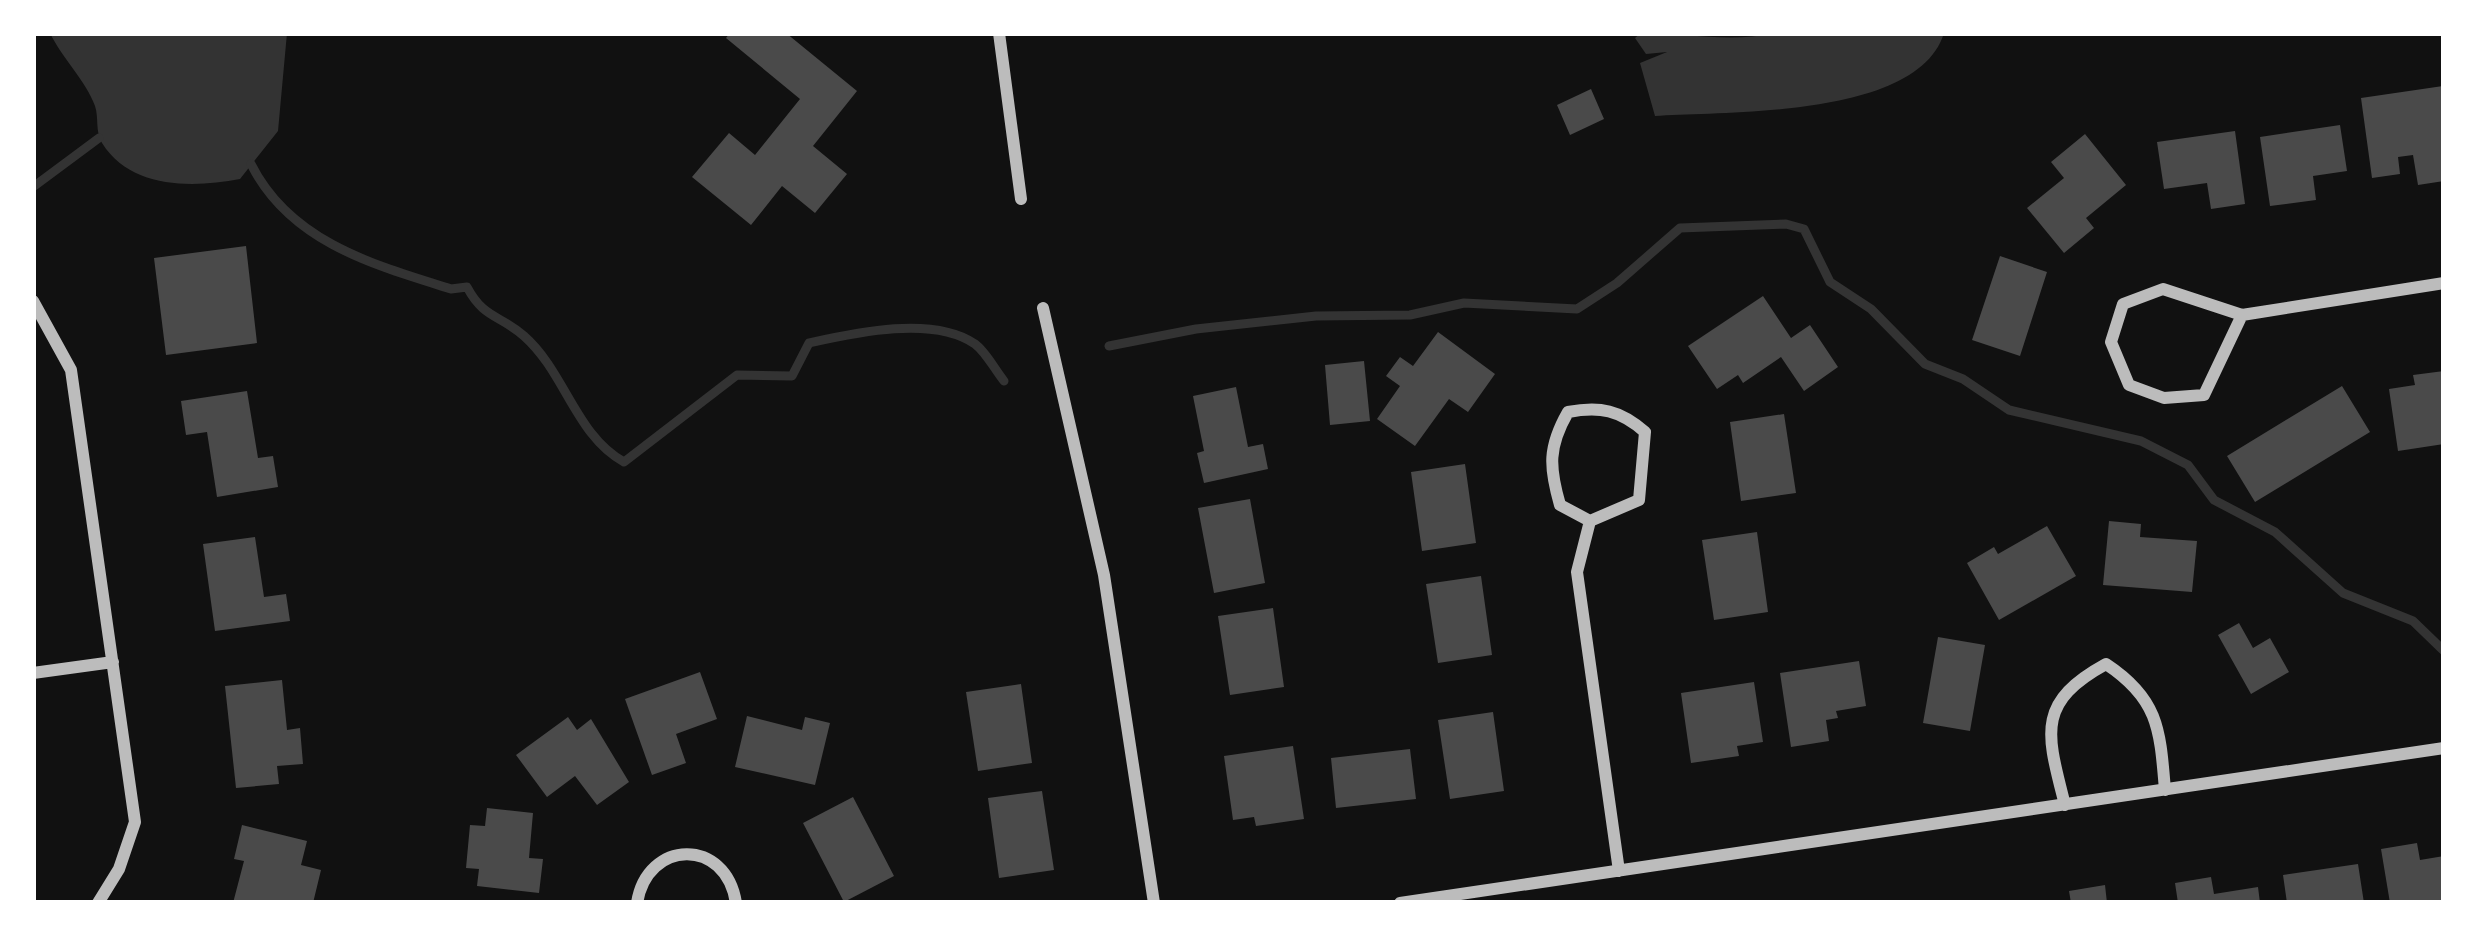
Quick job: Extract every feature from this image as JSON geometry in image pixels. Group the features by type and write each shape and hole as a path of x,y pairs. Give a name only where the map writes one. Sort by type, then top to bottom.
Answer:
{"street":[{"path":"999,33 1021,199"},
{"path":"2242,315 2204,395 2164,398 2129,385 2111,342 2123,304 2163,289 2242,315 2444,283"},
{"path":"33,301 71,370 135,822 119,869 98,903"},
{"path":"1043,308 1104,575 1154,903"},
{"path":"1593,407 1624,414 1645,432 1639,500 1590,521 1560,506 1549,468 1552,440 1568,412 1593,407"},
{"path":"1590,521 1577,572 1619,871"},
{"path":"33,673 113,662"},
{"path":"2065,805 2053,758 2051,720 2067,686 2106,664 2138,686 2157,722 2165,790"},
{"path":"1400,903 2444,748"},
{"path":"637,903 642,879 656,864 681,854 704,856 721,866 736,903"}],"shaded area":[{"path":"50,33 287,33 278,131 240,179 183,184 146,177 114,158 102,143 91,97"},
{"path":"1641,33 1725,37 1944,33 1927,61 1897,82 1859,96 1769,110 1655,116 1640,63 1667,52 1646,54 1635,38"}],"building":[{"path":"730,33 786,33 857,91 813,146 847,174 815,213 782,186 751,225 692,177 729,133 755,155 800,99 726,38"},
{"path":"2443,86 2444,181 2418,185 2413,155 2398,157 2400,174 2372,178 2361,98"},
{"path":"1591,89 1604,119 1570,135 1557,105"},
{"path":"2340,125 2347,171 2313,176 2316,200 2270,206 2260,137"},
{"path":"2235,131 2245,204 2211,209 2207,183 2164,189 2157,142"},
{"path":"2085,134 2126,185 2086,218 2094,228 2064,253 2027,208 2064,178 2051,162"},
{"path":"246,246 257,343 166,355 154,258"},
{"path":"2000,256 2047,272 2020,356 1972,340"},
{"path":"1763,296 1791,338 1810,325 1838,367 1804,391 1781,357 1743,383 1738,375 1717,389 1688,346"},
{"path":"1438,332 1495,374 1468,412 1449,399 1415,446 1377,419 1400,386 1386,376 1400,357 1413,366"},
{"path":"1364,361 1370,421 1330,425 1325,365"},
{"path":"2444,371 2444,444 2398,451 2389,389 2415,385 2413,375"},
{"path":"2342,386 2370,432 2255,502 2227,456"},
{"path":"1236,387 1248,447 1263,444 1268,469 1204,483 1197,453 1204,451 1193,396"},
{"path":"247,391 258,458 273,456 278,487 217,497 207,432 186,435 181,401"},
{"path":"1784,414 1796,493 1741,501 1730,422"},
{"path":"1465,464 1476,543 1422,551 1411,472"},
{"path":"1250,499 1265,583 1214,593 1198,508"},
{"path":"2109,521 2141,524 2140,537 2197,541 2192,592 2103,585"},
{"path":"2047,526 2076,576 1999,620 1967,563 1994,547 1998,554"},
{"path":"1757,532 1768,612 1714,620 1702,540"},
{"path":"255,537 264,597 286,594 290,621 215,631 203,544"},
{"path":"1481,576 1492,655 1438,663 1426,584"},
{"path":"1273,608 1284,687 1230,695 1218,616"},
{"path":"2239,623 2253,648 2270,638 2289,672 2251,694 2218,635"},
{"path":"1938,637 1985,645 1970,731 1923,723"},
{"path":"1859,661 1866,706 1836,711 1838,718 1826,720 1829,741 1791,747 1780,673"},
{"path":"700,672 717,719 676,734 686,763 652,775 625,699"},
{"path":"282,680 287,730 300,728 303,764 277,766 279,784 236,788 225,686"},
{"path":"1754,682 1763,742 1737,746 1739,756 1691,763 1681,693"},
{"path":"1021,684 1032,763 978,771 966,692"},
{"path":"1493,712 1504,791 1450,799 1438,720"},
{"path":"747,716 802,730 805,717 830,723 815,785 735,767"},
{"path":"568,717 577,730 591,719 629,782 597,805 575,776 547,797 516,755"},
{"path":"1293,746 1304,819 1256,826 1254,817 1233,820 1224,756"},
{"path":"1410,749 1416,799 1336,808 1331,758"},
{"path":"1042,791 1054,870 999,878 988,798"},
{"path":"853,797 894,876 844,902 803,823"},
{"path":"487,808 533,813 529,858 543,859 539,893 477,886 479,869 466,868 470,825 485,826"},
{"path":"242,825 307,841 301,865 321,870 313,903 233,903 244,861 234,859"},
{"path":"2417,843 2420,860 2444,856 2444,903 2390,903 2381,849"},
{"path":"2358,864 2364,903 2287,903 2283,875"},
{"path":"2211,877 2214,894 2258,887 2260,903 2178,903 2175,883"},
{"path":"2105,885 2107,903 2071,903 2069,891"}],"waterway":[{"path":"33,187 99,138"},
{"path":"251,164 288,213 337,247 451,289 467,287 486,311 538,351 594,436 624,462 737,375 792,376 809,343 827,339 893,329 938,330 975,344 1004,381"},
{"path":"1109,346 1196,329 1316,316 1410,315 1464,303 1577,309 1617,283 1680,228 1786,224 1804,229 1830,282 1871,309 1925,364 1963,379 2009,410 2141,441 2188,465 2214,500 2275,532 2343,593 2413,621 2444,651"}]}
